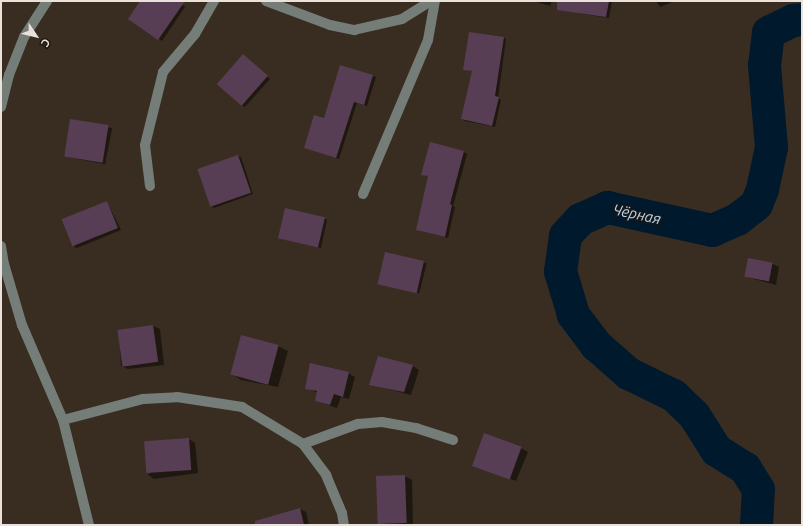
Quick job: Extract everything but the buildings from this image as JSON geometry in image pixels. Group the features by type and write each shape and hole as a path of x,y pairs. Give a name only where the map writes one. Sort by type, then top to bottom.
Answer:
{"lane":[{"path":"1,107 9,75 24,37 47,1"},
{"path":"150,186 145,146 163,72 195,34 214,1"},
{"path":"266,1 330,24 354,30 402,19 431,1"},
{"path":"363,194 428,40 435,1"},
{"path":"1,246 4,264 22,326 63,420 89,525"},
{"path":"63,420 143,399 177,397 242,407 303,444 326,475 342,513 344,525"},
{"path":"303,444 358,424 382,422 416,428 454,440"}],"waterway":[{"name":"Чёрная","path":"756,525 758,489 745,468 716,450 694,415 673,395 628,373 596,345 573,314 560,271 565,235 580,219 607,207 712,230 737,219 756,204 762,189 771,147 764,65 768,32 793,20 802,19"}]}
